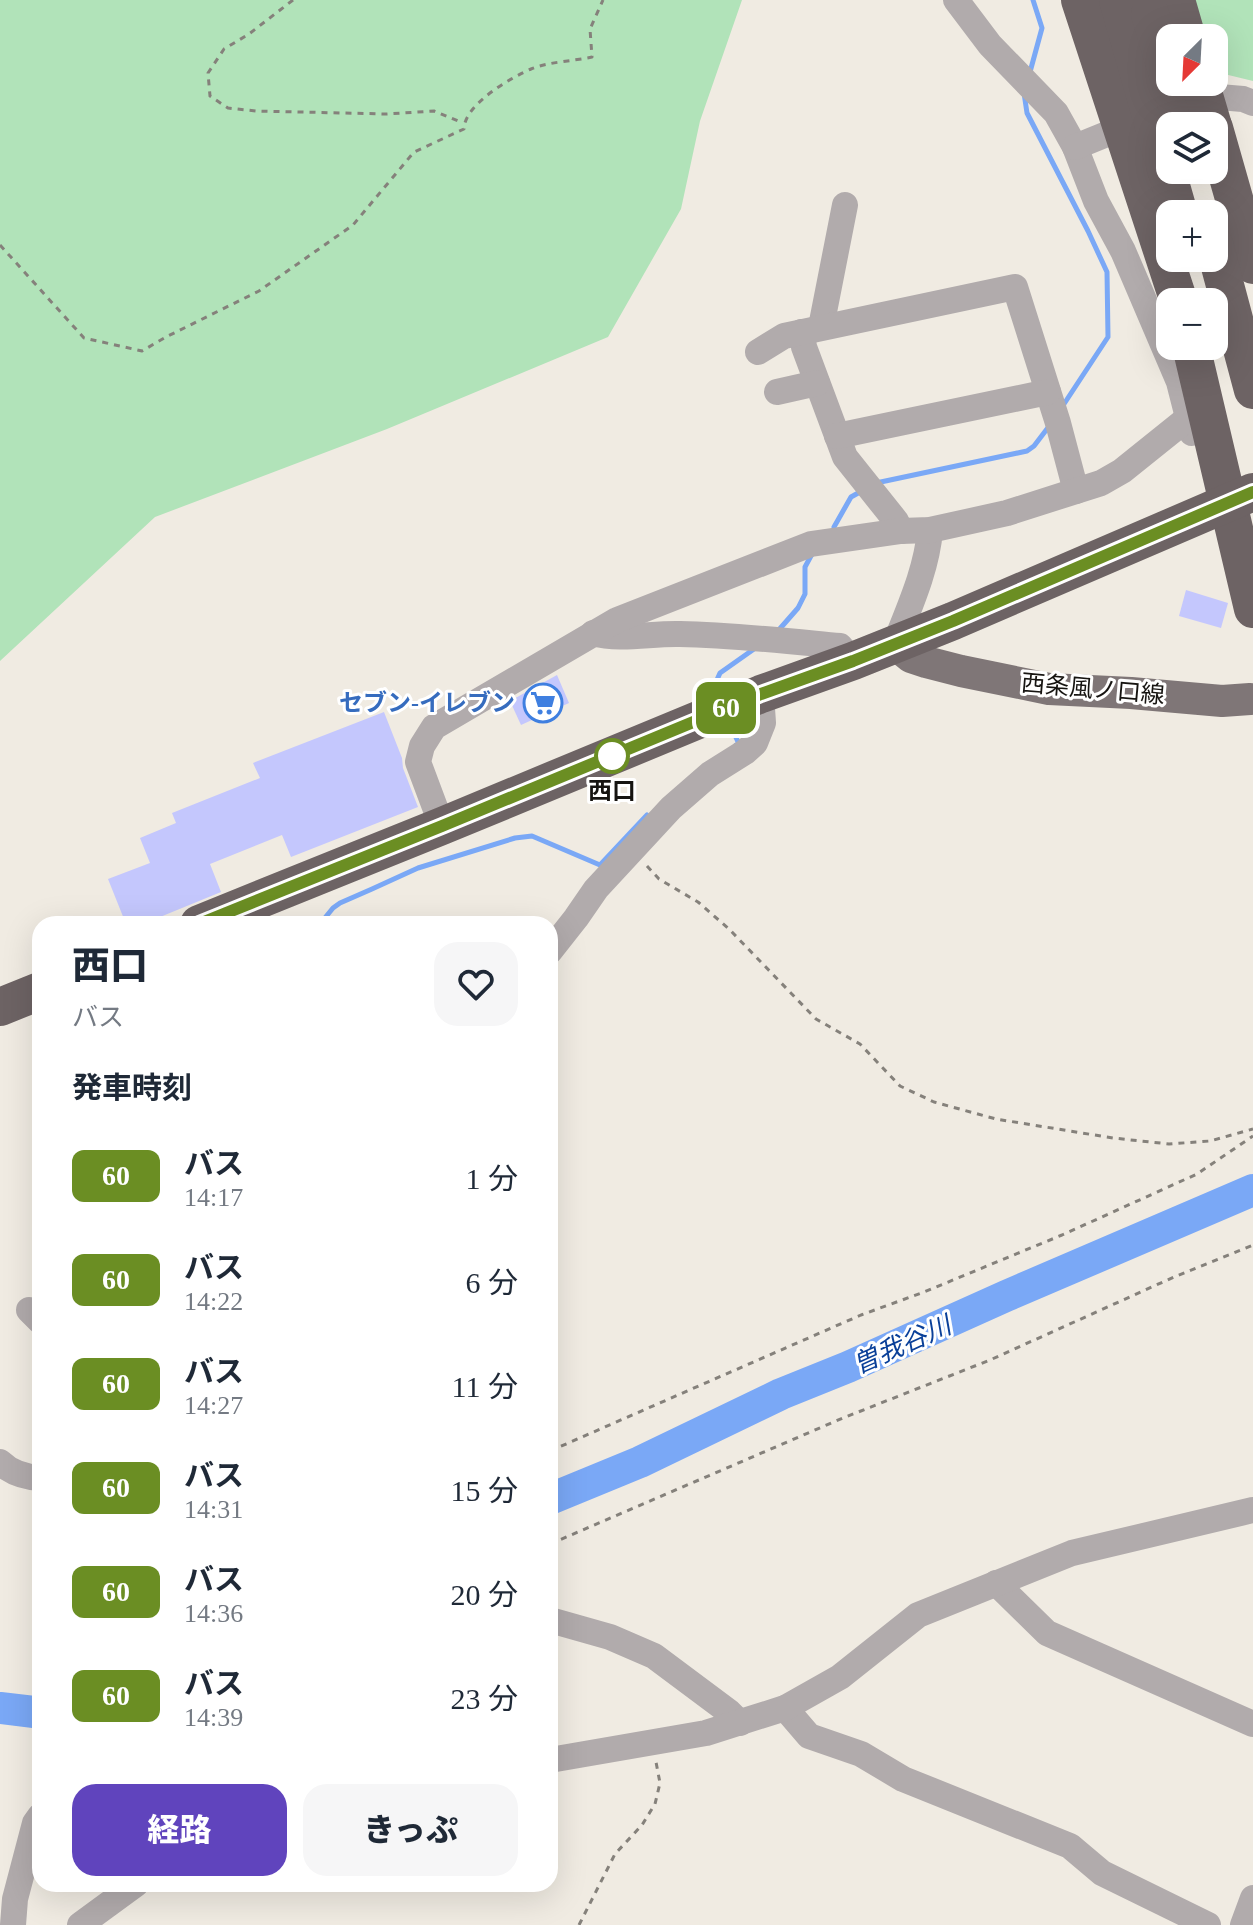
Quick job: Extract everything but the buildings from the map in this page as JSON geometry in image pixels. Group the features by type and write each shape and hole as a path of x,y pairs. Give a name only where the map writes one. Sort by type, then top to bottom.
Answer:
{"highway":[{"path":"1080,0 1174,288"},
{"path":"1118,0 1175,200"},
{"path":"1145,0 1179,112"},
{"path":"1176,0 1183,24"},
{"path":"1212,108 1253,265"},
{"path":"1221,272 1253,390"},
{"path":"1196,360 1245,496"},
{"path":"1217,360 1245,496 1253,609"},
{"path":"219,916 761,694 953,621 1245,496"},
{"path":"0,1007 32,994"}],"main road":[{"name":"西条風ノ口線","path":"895,644 911,657 926,662 1049,689 1222,701 1250,699"}],"street":[{"path":"956,0 990,45 1056,113 1075,147 1096,201 1123,251 1179,382 1200,465 1245,496"},
{"path":"1212,108 1243,99 1253,103"},
{"path":"1075,147 1107,134"},
{"path":"845,205 804,347 845,457 901,531"},
{"path":"758,352 784,336 1015,287 1076,491"},
{"path":"777,392 817,383"},
{"path":"837,436 1053,408"},
{"path":"442,826 418,762 422,746 434,727 593,633 655,604 811,544 930,530 1007,513 1101,483 1122,471 1188,418"},
{"path":"895,644 917,585 930,530"},
{"path":"593,633 694,634 840,646 853,661"},
{"path":"558,941 596,889 671,808 710,774 755,743 763,723 761,694"},
{"path":"0,1462 12,1471 32,1477"},
{"path":"558,1759 706,1733 785,1708 840,1677 918,1615 1072,1553 1253,1510"},
{"path":"996,1583 1047,1633 1253,1724"},
{"path":"558,1622 610,1637 654,1656 740,1723"},
{"path":"785,1708 809,1736 861,1754 903,1779 1070,1846 1102,1873 1208,1925"},
{"path":"13,1925 15,1899 32,1834"},
{"path":"80,1925 125,1892"},
{"path":"1243,1925 1253,1898"}],"path":[{"path":"293,0 224,49 208,73 210,96 228,108 256,111 386,114 434,111 464,123"},
{"path":"0,245 84,338 142,351 259,291 353,225 414,152 464,129 464,123 483,96 533,68 592,57 590,29 603,0"},
{"path":"634,847 659,879 698,902 729,929 816,1019 860,1044 900,1086 934,1102 996,1119 1169,1144 1210,1141 1253,1129"},
{"path":"558,1448 861,1315 1089,1223 1197,1174 1253,1136"},
{"path":"558,1541 843,1418 990,1360 1253,1245"},
{"path":"579,1925 615,1854 642,1825 655,1804 660,1783 652,1743"}],"green space":[{"path":"0,0 742,0 700,121 681,209 608,337 387,429 155,517 0,661"},
{"path":"1195,0 1253,0 1253,81 1228,75 1228,24 1202,24"}],"waterway":[{"path":"1030,72 1042,28 1033,0"},
{"path":"1024,93 1027,113 1107,272 1108,337 1062,407"},
{"path":"876,483 1027,451 1050,425"},
{"path":"834,527 851,497 860,492"},
{"path":"777,632 798,608 805,594 805,567 812,554"},
{"path":"719,696 716,682 720,673 754,649"},
{"path":"734,733 739,744 736,745"},
{"path":"326,916 340,903 418,868 515,838 532,836 600,865 647,815"},
{"name":"曽我谷川","path":"558,1496 640,1462 781,1394 1253,1190"},
{"name":"曽我谷川","path":"0,1708 32,1712"}],"bus line":[{"name":"60","path":"218,916 761,694 953,621 1253,492"}],"place":[{"name":"セブン-イレブン","path":"543,703"},
{"name":"西口","path":"612,756"}]}
